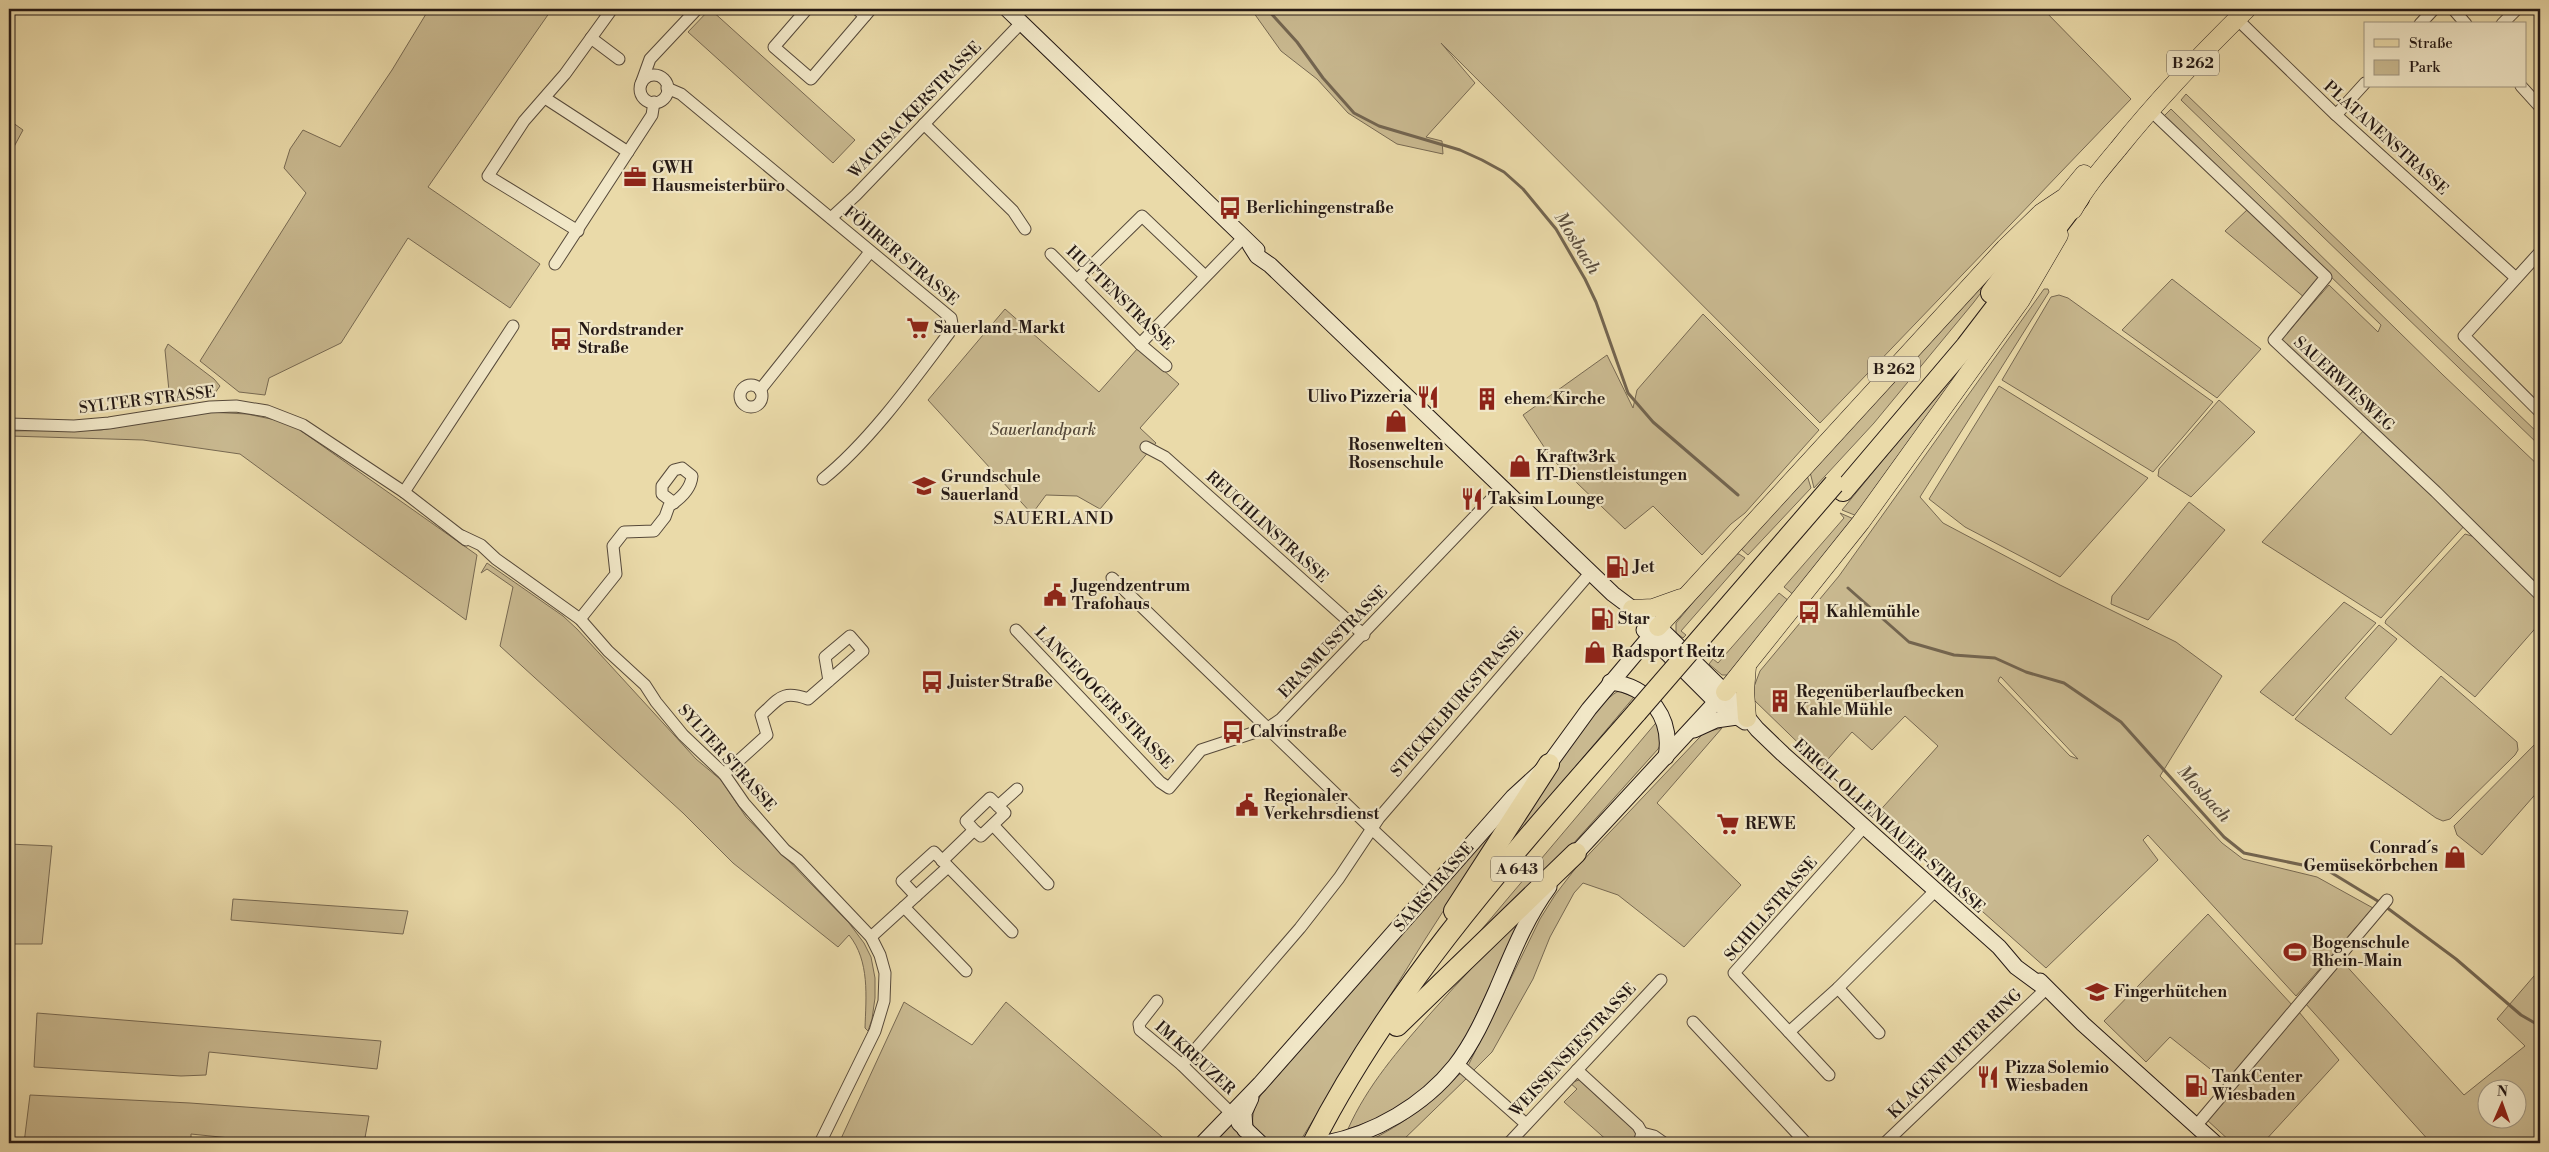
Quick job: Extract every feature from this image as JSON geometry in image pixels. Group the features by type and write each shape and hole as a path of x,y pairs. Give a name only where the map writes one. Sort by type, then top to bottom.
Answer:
{"highway":[{"name":"B 262","path":"2026,246 2072,198"},
{"name":"B 262","path":"2002,300 2072,198"},
{"name":"A 643","path":"1313,1143 1368,1048 1420,973 1497,874 1641,715 1838,488 1956,340 2026,246"},
{"name":"A 643","path":"1838,488 1906,418 2002,300"},
{"name":"A 643","path":"1325,1143 1353,1093 1430,980 1506,881 1641,715"},
{"path":"1420,973 1447,921 1550,764"},
{"path":"1397,1026 1576,853"}],"main road":[{"name":"B 262","path":"1720,697 1861,522 1992,341 2037,274 2072,198 2146,107 2238,12"},
{"name":"B 262","path":"1654,631 2004,248 2041,213 2072,198"},
{"name":"B 262","path":"1627,605 1654,608 1666,605 1689,592"},
{"path":"1746,666 1747,721"}],"street":[{"path":"578,231 488,176 524,121 544,98 612,9"},
{"path":"667,88 662,100 654,102 642,96 641,84 646,64 697,9"},
{"path":"807,9 774,47 811,79 865,11"},
{"name":"ERICH-OLLENHAUER-STRASSE","path":"1007,9 1047,48 1061,66 1072,72 1246,241 1257,256 1270,265 1627,605 1720,697 1999,947 2016,967 2046,989 2215,1143"},
{"path":"2422,22 2434,9"},
{"path":"2453,9 2464,22"},
{"path":"2504,22 2517,9"},
{"name":"PLATANENSTRASSE","path":"2238,12 2336,115 2516,278"},
{"name":"WACHSACKERSTRASSE","path":"830,218 856,195 1021,23"},
{"path":"591,38 619,58"},
{"path":"641,84 646,77 658,76 656,66 658,51"},
{"name":"FÖHRER STRASSE","path":"658,76 665,80 667,88 681,94 951,318 952,324 940,344 858,448 823,479"},
{"path":"2336,115 2364,84"},
{"path":"2524,88 2540,108"},
{"path":"544,98 628,152"},
{"path":"555,264 652,115 654,102"},
{"name":"SAUERWIESWEG","path":"2146,107 2326,276 2274,340 2436,492 2540,595"},
{"path":"924,124 1014,211 1025,229"},
{"path":"1077,280 1142,216 1205,276"},
{"path":"1140,344 1205,276 1246,241"},
{"path":"760,390 870,252"},
{"path":"2540,252 2464,336 2540,412"},
{"name":"HUTTENSTRASSE","path":"1051,254 1140,344 1166,366"},
{"path":"404,492 513,326"},
{"name":"SYLTER STRASSE","path":"9,424 74,426 109,423 210,407 252,408 286,417 303,425 404,492 484,554 496,559 580,619 631,674 640,688 656,702 683,735 724,774 744,803 774,835 785,850 798,860 871,938 876,949 878,966 884,983 882,1008 875,1031 820,1143"},
{"name":"REUCHLINSTRASSE","path":"1146,447 1165,457 1364,635"},
{"name":"ERASMUSSTRASSE","path":"1169,788 1201,750 1268,728 1281,719 1364,635 1502,488"},
{"path":"580,619 616,574 613,546 624,532 654,531 665,517 669,506 674,503"},
{"name":"STECKELBURGSTRASSE","path":"1182,1065 1300,928 1372,829 1459,723 1491,689 1591,572"},
{"path":"1112,578 1434,887"},
{"name":"LANGEOOGER STRASSE","path":"1016,630 1160,782 1169,788"},
{"name":"SAARSTRASSE","path":"1203,1143 1260,1084 1513,798 1550,764 1610,682 1654,631"},
{"path":"724,774 767,735 761,715 784,694 792,694 808,699 829,681"},
{"path":"1610,682 1635,688 1648,697 1658,708 1667,730 1666,757"},
{"path":"1325,1143 1370,1129 1412,1105 1441,1081 1457,1063 1481,1023 1527,923 1546,891 1576,853 1690,732 1720,697"},
{"path":"1690,732 1716,720 1747,721"},
{"path":"998,806 1017,789"},
{"path":"990,798 1005,813 993,825 981,836 966,821 990,798"},
{"path":"993,825 1048,884"},
{"name":"SCHILLSTRASSE","path":"1829,1075 1734,973 1864,827"},
{"path":"871,938 916,896 974,830"},
{"path":"916,896 902,881 934,852 1012,932"},
{"path":"1789,1032 1838,988 1936,890"},
{"path":"2196,1126 2383,904"},
{"path":"904,907 966,971"},
{"name":"WEISSENSEESTRASSE","path":"1509,1143 1661,980"},
{"path":"1838,988 1880,1033"},
{"name":"KLAGENFURTER RING","path":"1885,1143 2046,989"},
{"name":"IM KREUZER","path":"1157,1001 1138,1027 1182,1065 1232,1114"},
{"path":"1693,1022 1806,1143"},
{"path":"1457,1063 1526,1124"},
{"path":"1577,1070 1641,1138 1654,1136 1664,1143"},
{"path":"1245,1130 1245,1109 1260,1084"},
{"path":"1232,1114 1245,1130 1260,1143"}],"green space":[{"path":"429,9 552,9 428,187 540,264 510,308 408,238 341,343 269,378 265,395 239,392 200,361 306,193 284,168 290,149 303,130 340,147 392,70"},
{"path":"710,9 855,140 833,163 688,32"},
{"path":"1251,9 2043,9 2131,99 1820,423 1441,43 1475,83 1426,137 1442,141 1443,154 1397,144 1348,113 1317,79 1281,51"},
{"path":"2186,94 2540,435 2540,446 2181,100"},
{"path":"2171,109 2443,375 2540,467 2540,592 2280,341 2329,285 2378,332 2381,325 2164,116"},
{"path":"9,120 23,130 9,156"},
{"path":"2250,207 2318,275 2319,279 2305,298 2225,231"},
{"path":"2017,245 1974,302 1874,423 1814,488 1810,472"},
{"path":"2172,279 2261,349 2217,398 2122,330"},
{"path":"2044,289 2048,289 2049,292 1920,497 1943,523 2060,585 2176,642 2222,676 2160,776 2222,843 2243,859 2317,877 2373,908 2296,996 2148,835 2143,840 2158,860 2046,968 1875,816 1938,746 1905,716 1872,750 1852,732 1822,766 1754,700 1752,692 1760,671 1839,576","holes":["2001,677 2078,759 2070,756 1998,681"]},
{"path":"2059,295 2068,298 2213,402 2153,472 2002,380 2051,297"},
{"name":"Sauerlandpark","path":"1005,309 1099,392 1138,348 1179,384 1140,428 1156,443 1100,509 1077,496 1046,495 1032,514 928,400"},
{"path":"2007,309 1857,516 1842,510"},
{"path":"1703,314 1819,430 1745,513 1731,524 1702,555 1653,506 1625,529 1552,459 1523,415 1607,355 1633,408 1637,390"},
{"path":"168,344 214,379 220,386 215,393 167,400 169,391 165,350"},
{"path":"1999,386 2148,478 2060,577 1965,527 1929,499"},
{"path":"2219,400 2255,432 2191,497 2158,476 2159,469"},
{"path":"208,412 247,414 290,423 477,555 466,620 240,454 143,440 9,436 9,431 101,430"},
{"path":"2365,429 2466,524 2381,618 2262,542"},
{"path":"1807,475 1811,488 1748,555 1740,548"},
{"path":"2189,502 2225,530 2148,620 2111,604 2112,596"},
{"path":"1840,513 1856,520 1795,596 1784,587 1844,518"},
{"path":"2465,534 2475,537 2540,602 2540,623 2475,697 2385,623"},
{"path":"1733,554 1739,554 1745,558 1681,631 1686,635 1683,638 1676,633 1676,623"},
{"path":"487,563 563,616 577,629 696,759 721,780 746,817 849,923 864,943 871,957 875,978 875,998 868,1031 865,1028 866,992 864,968 856,945 849,935 838,947 733,863 683,813 500,646 513,587 487,569 481,573"},
{"path":"1779,593 1789,601 1730,677 1722,675 1709,664 1713,659 1718,663"},
{"path":"2344,602 2376,623 2293,716 2260,692"},
{"path":"2379,625 2397,639 2345,698 2391,735 2441,676 2517,742 2518,750 2515,755 2450,819 2443,821 2436,818 2295,719"},
{"path":"1619,691 1634,697 1485,874 1570,745 1606,701"},
{"path":"1660,718 1662,742 1658,749 1554,865 1471,942"},
{"path":"1722,728 1657,803 1741,885 1684,947 1618,895 1583,883 1574,893 1550,937 1533,979 1492,1052 1472,1072 1467,1068 1540,919 1555,895 1575,869 1705,732"},
{"path":"2540,739 2540,789 2482,855 2457,835 2454,826"},
{"path":"1505,815 1424,941 1302,1138 1275,1143 1266,1142 1259,1138 1255,1132 1253,1118 1254,1110 1261,1095"},
{"path":"9,844 52,846 42,944 9,944"},
{"path":"233,899 408,911 403,934 231,920"},
{"path":"1527,910 1459,1051 1421,1092 1380,1118 1348,1129 1364,1098 1395,1054 1454,987"},
{"path":"2208,914 2293,1006 2229,1084 2170,1037 2146,1062 2104,1021"},
{"path":"2341,960 2464,1095 2476,1085 2476,1130 2526,1130 2526,1080 2483,1080 2525,1046 2497,1019 2540,969 2540,1143 2431,1143 2305,1003"},
{"path":"904,1002 972,1045 1006,1002 1169,1143 839,1143"},
{"path":"2299,1012 2339,1060 2263,1143 2232,1143 2206,1119"},
{"path":"37,1013 381,1041 377,1069 209,1052 206,1075 181,1076 34,1067"},
{"path":"1463,1071 1468,1077 1400,1143 1365,1143 1394,1127 1417,1111"},
{"path":"1579,1080 1634,1130 1637,1135 1636,1142 1633,1139 1629,1143 1610,1143 1564,1102 1577,1089 1570,1083"},
{"path":"30,1095 190,1103 369,1116 364,1143 278,1143 191,1134 191,1143 24,1143"},
{"path":"1231,1123 1251,1143 1213,1143"}],"waterway":[{"name":"Mosbach","path":"1267,9 1297,42 1323,78 1354,113 1379,126 1460,150 1504,172 1523,189 1556,229 1585,279 1596,302 1628,393 1653,422 1738,495"},
{"name":"Mosbach","path":"1848,588 1909,642 1954,655 1995,658 2026,672 2064,683 2121,722 2224,837 2244,853 2327,870 2381,903"},
{"name":"Mosbach","path":"2386,907 2456,959 2521,1015 2540,1026"}],"place":[{"name":"GWH Hausmeisterbüro","path":"635,177"},
{"name":"Berlichingenstraße","path":"1230,208"},
{"name":"Sauerland-Markt","path":"918,328"},
{"name":"Nordstrander Straße","path":"561,339"},
{"name":"Ulivo Pizzeria","path":"1428,397"},
{"name":"ehem. Kirche","path":"1487,399"},
{"name":"Rosenwelten Rosenschule","path":"1396,421"},
{"name":"Kraftw3rk IT-Dienstleistungen","path":"1520,466"},
{"name":"Grundschule Sauerland","path":"924,486"},
{"name":"Taksim Lounge","path":"1472,499"},
{"name":"Jet","path":"1617,567"},
{"name":"Jugendzentrum Trafohaus","path":"1055,595"},
{"name":"Kahlemühle","path":"1809,612"},
{"name":"Star","path":"1602,619"},
{"name":"Radsport Reitz","path":"1595,652"},
{"name":"Juister Straße","path":"932,682"},
{"name":"Regenüberlaufbecken Kahle Mühle","path":"1780,701"},
{"name":"Calvinstraße","path":"1233,732"},
{"name":"Regionaler Verkehrsdienst","path":"1247,805"},
{"name":"REWE","path":"1728,824"},
{"name":"Conrad´s Gemüsekörbchen","path":"2455,857"},
{"name":"Bogenschule Rhein-Main","path":"2295,952"},
{"name":"Fingerhütchen","path":"2097,992"},
{"name":"Pizza Solemio Wiesbaden","path":"1988,1077"},
{"name":"TankCenter Wiesbaden","path":"2196,1086"}],"district":[{"name":"SAUERLAND","path":"1054,518"}]}
